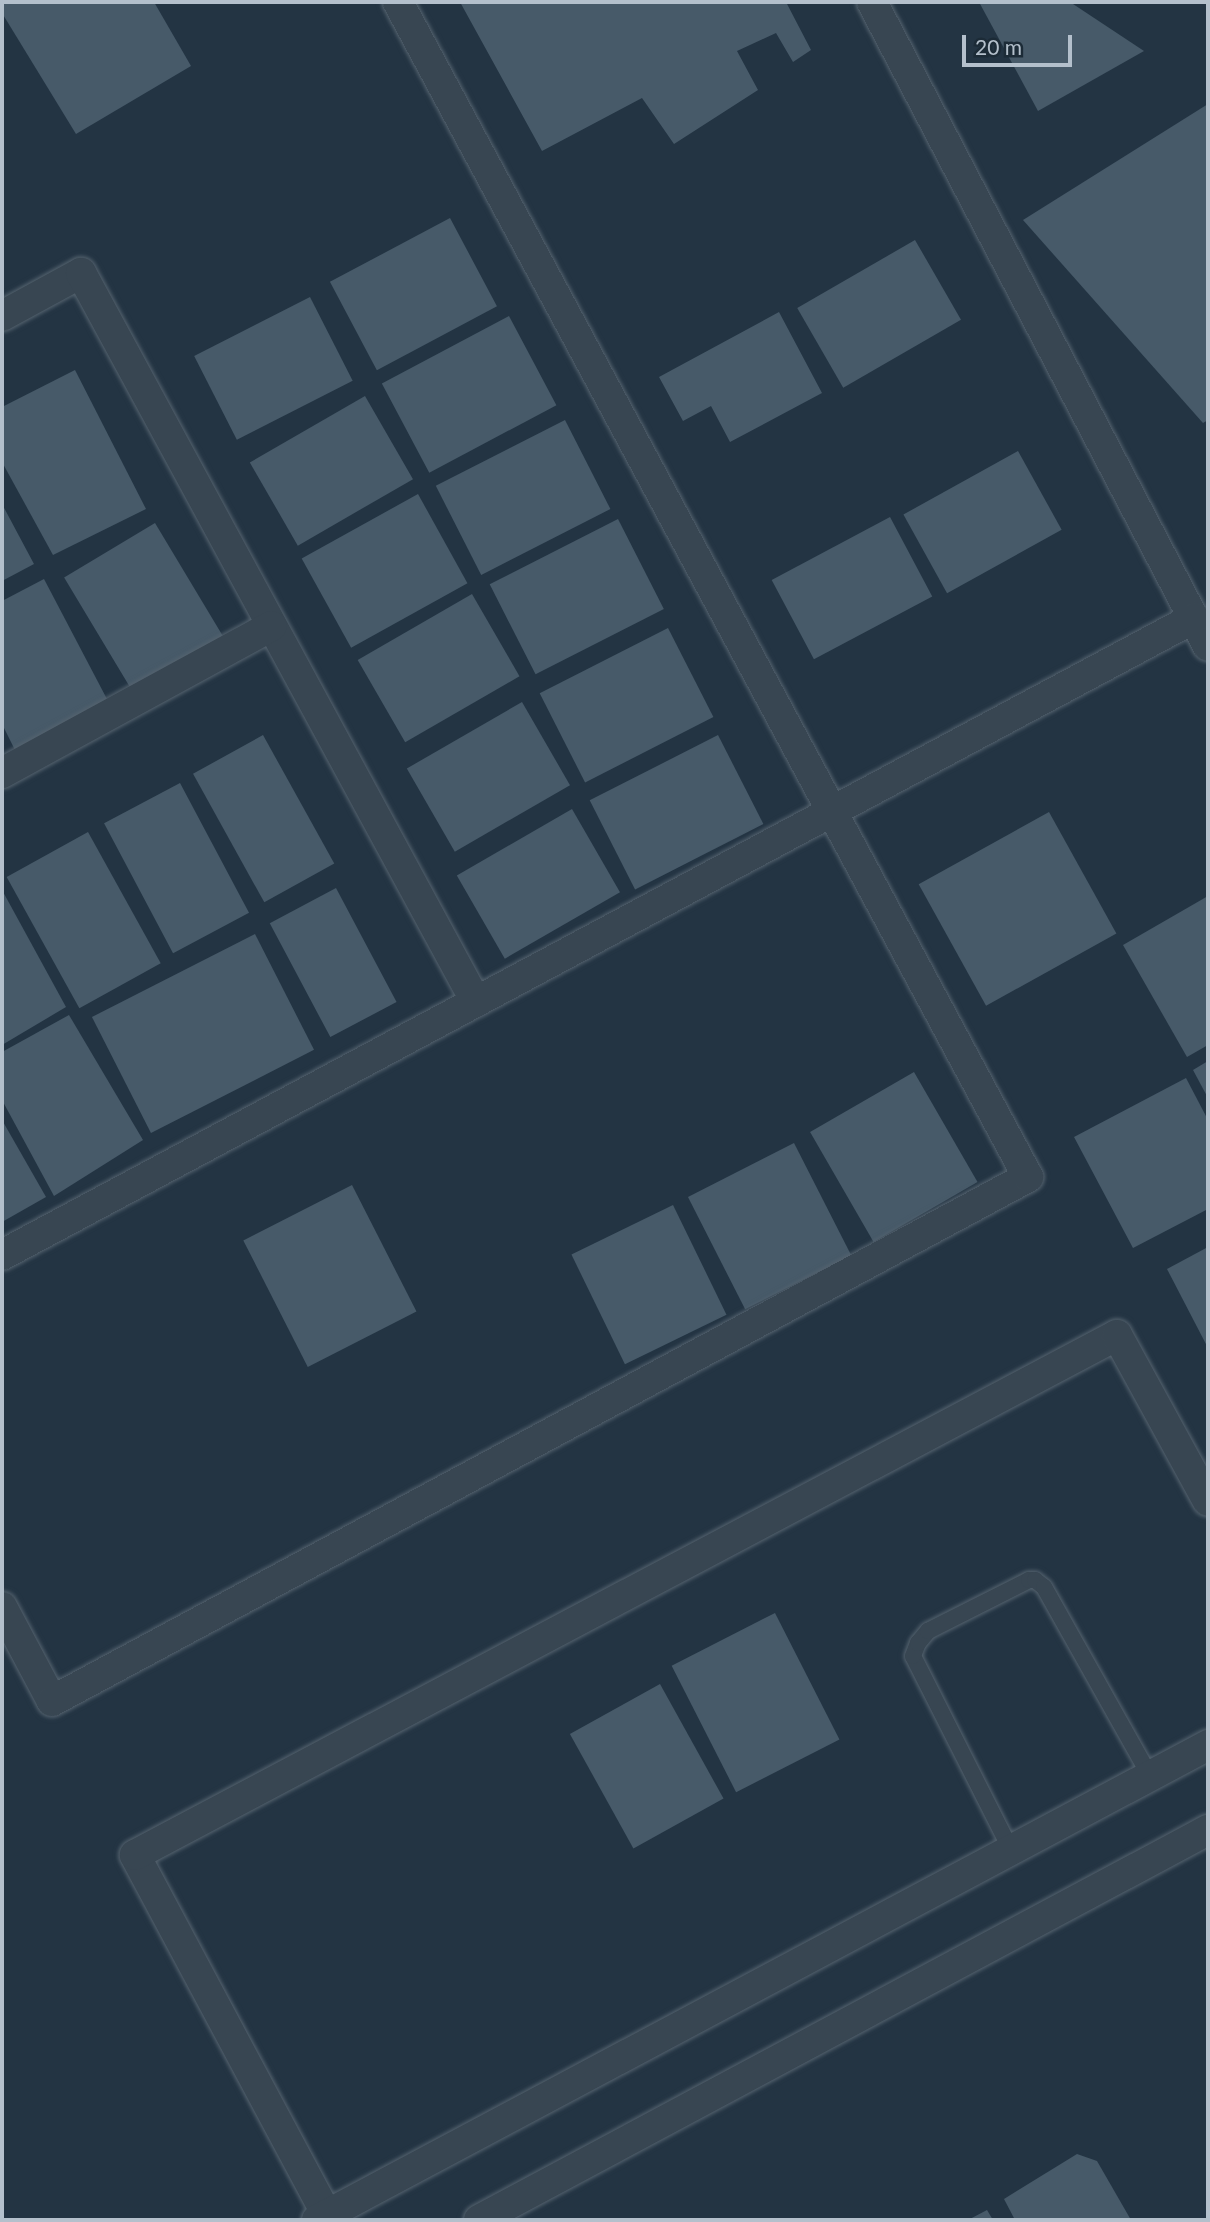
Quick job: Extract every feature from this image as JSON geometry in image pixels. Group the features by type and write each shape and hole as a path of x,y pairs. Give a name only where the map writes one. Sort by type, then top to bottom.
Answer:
{"street":[{"path":"2,1607 52,1701 1028,1177 398,2"},
{"path":"872,2 1208,646"},
{"path":"2,316 81,273 475,1002"},
{"path":"2,1255 1194,618"},
{"path":"2,774 272,626"},
{"path":"1208,1501 1117,1335 135,1855 322,2218 1208,1745"},
{"path":"479,2220 1208,1830"}],"lane":[{"path":"1011,1850 913,1656 918,1643 928,1631 1029,1580 1035,1580 1044,1587 1150,1776"}],"building":[{"path":"2,2 154,2 191,66 76,134 2,13"},
{"path":"460,2 786,2 811,50 793,62 776,33 737,51 758,90 674,144 642,98 542,151"},
{"path":"979,2 1070,2 1144,51 1038,111"},
{"path":"1208,104 1208,420 1203,423 1023,220"},
{"path":"450,218 497,306 377,370 330,282"},
{"path":"915,240 961,320 843,388 797,308"},
{"path":"310,297 353,381 237,440 194,356"},
{"path":"779,312 822,393 730,442 711,406 683,421 659,377"},
{"path":"509,316 556,405 429,473 382,384"},
{"path":"75,370 146,509 53,555 2,462 2,407"},
{"path":"365,396 413,479 298,546 250,462"},
{"path":"565,420 610,509 481,575 436,486"},
{"path":"1018,451 1062,530 947,593 903,515"},
{"path":"418,494 467,583 351,648 302,558"},
{"path":"2,504 34,564 2,581"},
{"path":"890,517 932,596 814,659 772,580"},
{"path":"618,519 664,609 536,674 490,584"},
{"path":"155,523 227,642 136,697 64,578"},
{"path":"44,579 108,701 18,756 2,724 2,601"},
{"path":"472,594 520,676 405,742 358,660"},
{"path":"668,628 713,717 585,782 540,693"},
{"path":"522,702 570,785 455,852 407,769"},
{"path":"263,735 334,864 264,902 193,774"},
{"path":"718,735 763,824 635,889 590,800"},
{"path":"180,783 249,913 173,953 104,823"},
{"path":"572,809 620,892 505,959 457,876"},
{"path":"1049,812 1116,934 986,1006 919,884"},
{"path":"88,832 161,963 79,1008 7,877"},
{"path":"336,888 397,1002 330,1037 270,923"},
{"path":"2,890 66,1007 2,1045"},
{"path":"1208,896 1208,1045 1187,1057 1123,945"},
{"path":"255,934 314,1050 151,1133 92,1017"},
{"path":"69,1015 143,1140 54,1196 2,1100 2,1052"},
{"path":"1208,1061 1208,1098 1193,1070"},
{"path":"914,1072 977,1182 874,1242 810,1132"},
{"path":"1186,1078 1208,1120 1208,1209 1133,1248 1074,1137"},
{"path":"2,1120 46,1197 2,1222"},
{"path":"794,1143 851,1255 745,1309 688,1197"},
{"path":"352,1185 416,1312 308,1367 243,1240"},
{"path":"673,1205 726,1315 625,1364 571,1255"},
{"path":"1208,1247 1208,1348 1167,1269"},
{"path":"775,1613 839,1740 736,1792 672,1666"},
{"path":"660,1684 724,1799 633,1849 570,1734"},
{"path":"1077,2154 1097,2161 1131,2220 1015,2220 1004,2199"},
{"path":"987,2210 993,2220 968,2220"}]}
